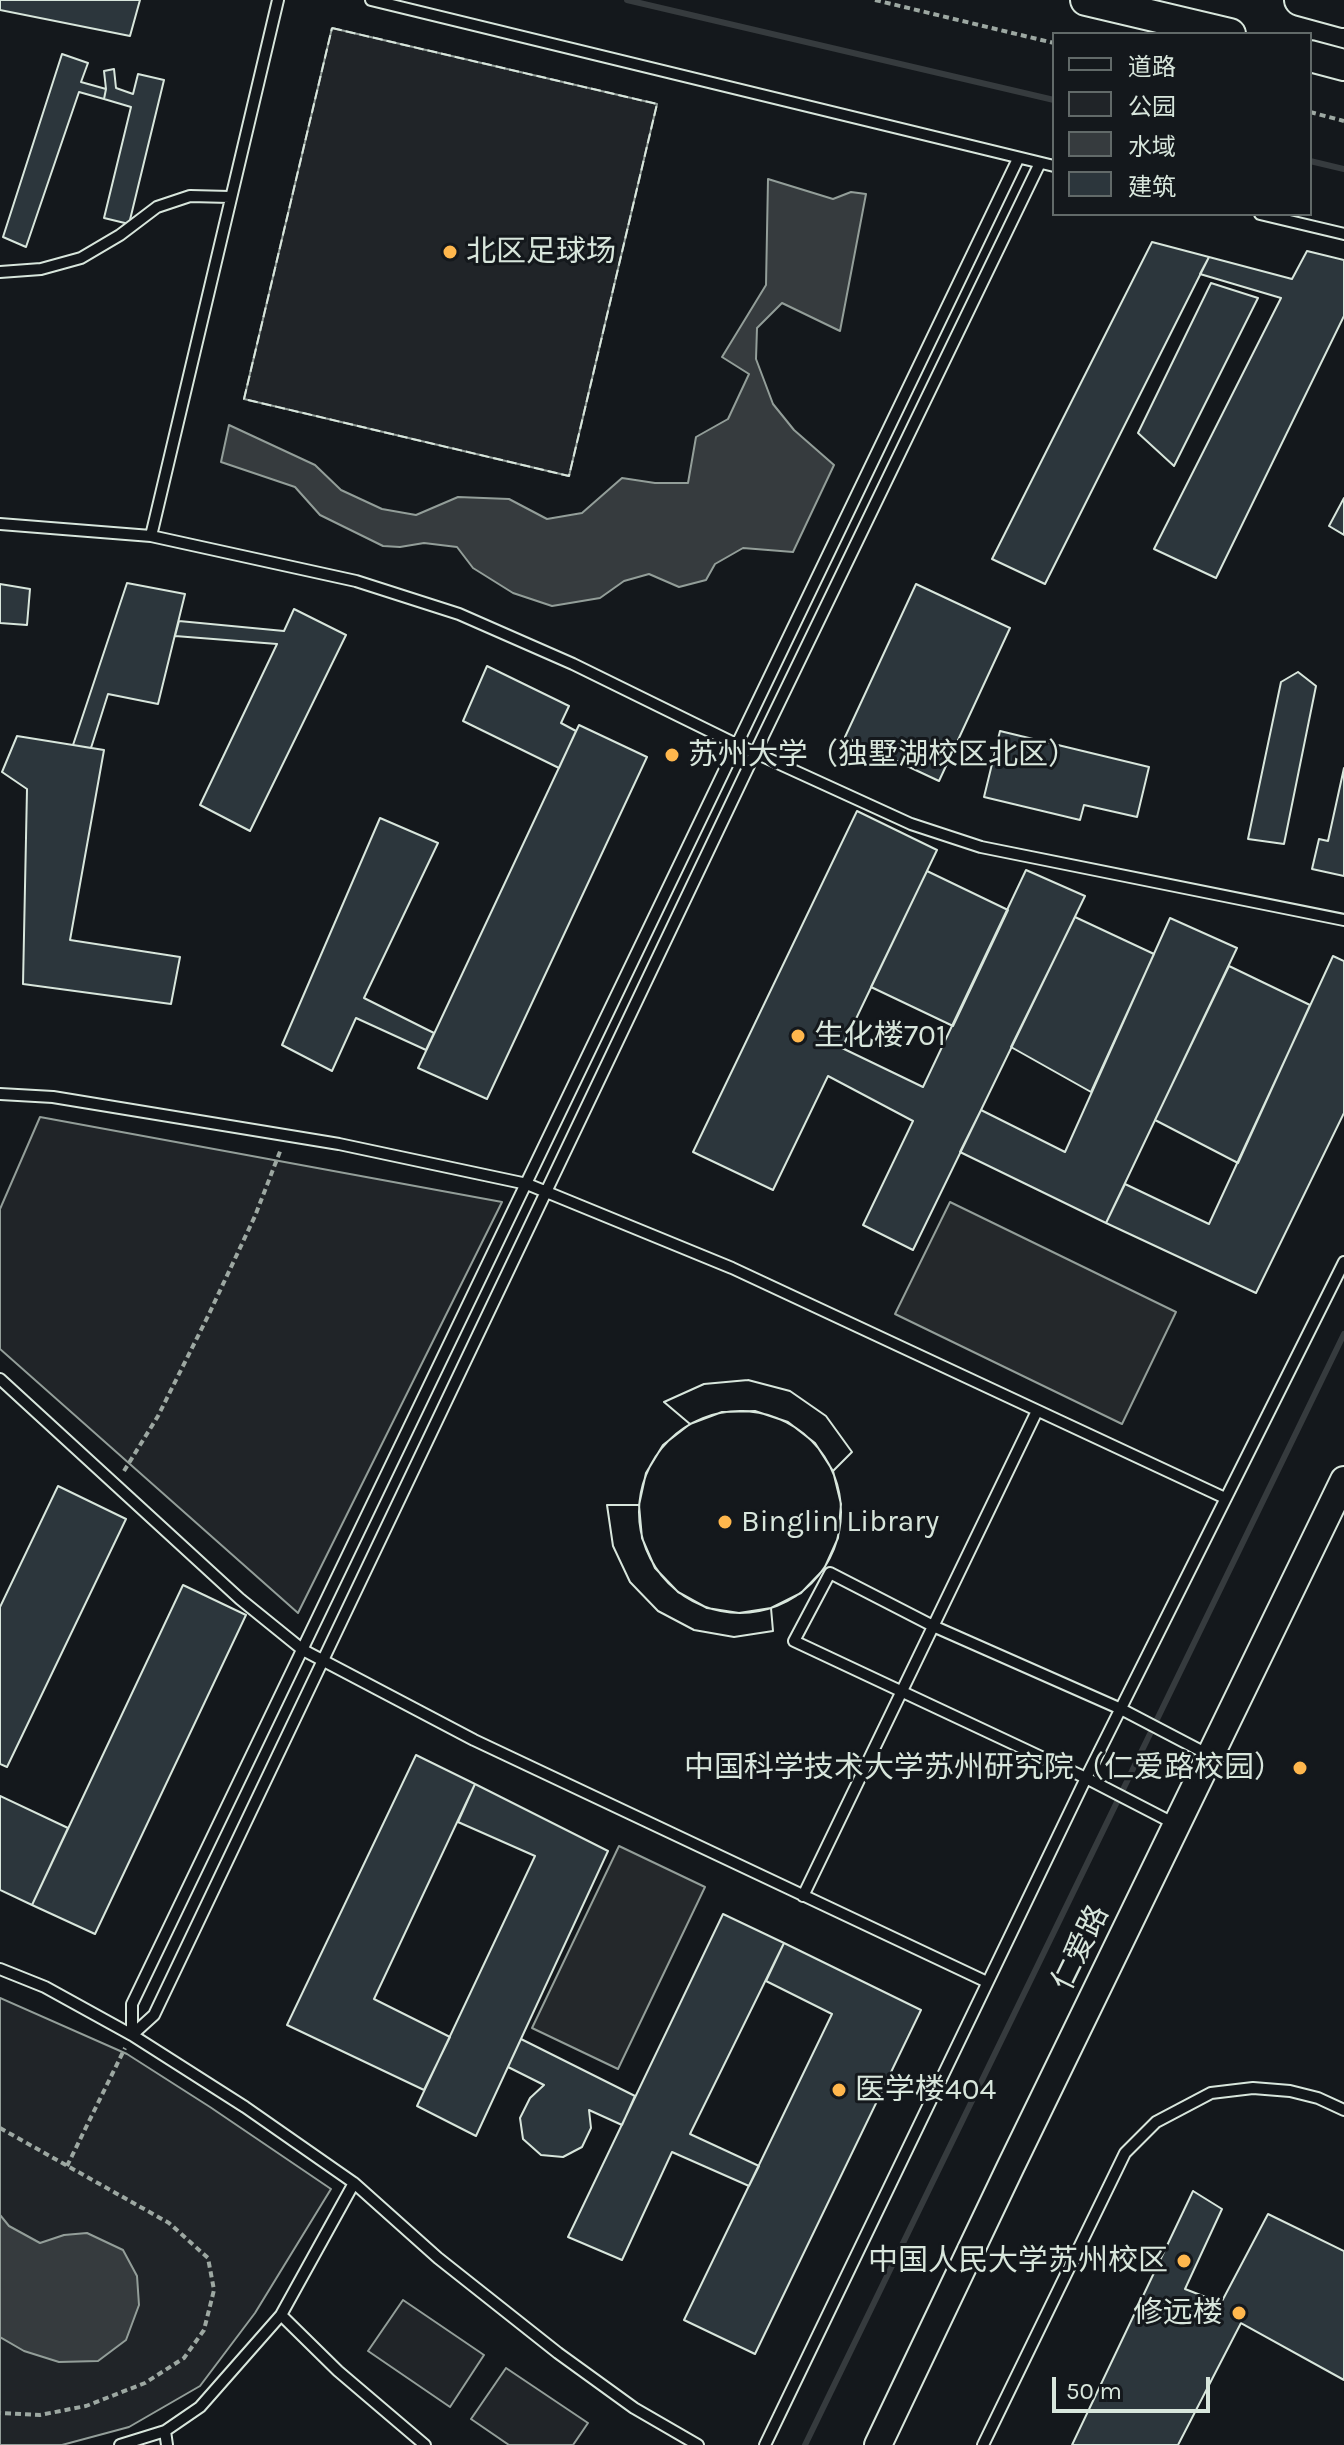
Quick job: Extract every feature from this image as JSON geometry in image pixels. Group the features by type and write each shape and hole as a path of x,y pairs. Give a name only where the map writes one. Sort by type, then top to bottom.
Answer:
{"main road":[{"path":"1086,0 1222,32"},
{"path":"1300,0 1344,12"},
{"path":"1312,57 1344,65"},
{"name":"仁爱路","path":"878,2445 1176,1825 1341,1493"}],"lane":[{"path":"151,536 278,0"},
{"path":"371,0 1052,166"},
{"path":"132,2035 132,2004 1018,159"},
{"path":"132,2035 154,2015 755,753 1040,163"},
{"path":"0,272 41,269 81,258 120,235 157,207 179,199 190,196 230,197"},
{"path":"1268,216 1344,234"},
{"path":"0,524 151,536 356,581 459,614 573,664 738,745 911,824 981,847 1344,920"},
{"path":"0,1094 53,1097 339,1144 527,1184 732,1268 1225,1498"},
{"path":"765,2445 1086,1778 1344,1262"},
{"path":"0,1379 240,1599 303,1650 474,1740 987,1982"},
{"path":"803,1896 1037,1411"},
{"path":"1176,1825 1086,1778 794,1641 830,1573 933,1626 1121,1709 1211,1756"},
{"path":"0,1969 45,1987 132,2035 245,2107 354,2183 438,2258 558,2353 634,2408 698,2445"},
{"path":"983,2445 1125,2153 1156,2122 1211,2093 1253,2088 1290,2091 1318,2098 1344,2110"},
{"path":"120,2445 165,2431 200,2407 281,2315 354,2183"},
{"path":"281,2315 338,2371 425,2445"},
{"path":"165,2431 167,2445"}],"path":[{"path":"875,0 1052,43"},
{"path":"1312,113 1344,121"},
{"path":"116,1485 158,1416 209,1314 255,1216 286,1135"},
{"path":"67,2167 132,2035"},
{"path":"0,2128 169,2223 208,2258 214,2290 204,2330 184,2358 145,2383 86,2406 40,2415 0,2413"}],"green space":[{"name":"北区足球场","path":"332,28 657,104 569,476 244,399"},
{"path":"40,1117 502,1202 298,1613 0,1349 0,1209"},
{"path":"0,1998 127,2054 331,2189 255,2313 200,2386 129,2427 62,2445 0,2445"},
{"path":"403,2300 484,2355 450,2407 368,2351"},
{"path":"506,2368 588,2423 573,2445 509,2445 471,2419"}],"shaded area":[{"path":"950,1202 1176,1312 1122,1424 895,1314"},
{"path":"619,1846 705,1887 618,2069 532,2028"}],"water":[{"path":"768,179 833,199 851,192 866,194 840,331 782,303 757,328 756,359 773,404 794,430 834,465 793,552 743,548 715,564 706,580 679,587 649,574 624,581 600,598 552,606 513,593 473,568 457,547 424,543 383,546 320,515 295,487 221,462 229,425 315,465 341,490 382,509 416,515 458,497 509,499 547,519 582,513 622,478 655,483 688,483 696,437 728,419 749,374 722,357 766,285"},
{"path":"0,2215 9,2226 40,2243 64,2235 87,2233 123,2250 137,2276 139,2305 126,2340 98,2361 59,2362 24,2351 0,2337"}],"building":[{"path":"0,0 140,0 130,36 0,10"},
{"path":"62,54 88,63 81,82 106,89 104,99 79,92 26,247 3,237"},
{"path":"114,69 116,88 133,94 138,74 164,80 129,224 104,218 131,107 104,99 104,71"},
{"path":"1152,242 1209,257 1045,584 992,559"},
{"path":"1307,251 1344,260 1344,316 1216,578 1154,549 1281,298 1200,274 1209,257 1292,279"},
{"path":"1211,283 1258,298 1174,466 1138,433"},
{"path":"1344,498 1344,535 1329,526"},
{"path":"127,583 185,594 158,704 108,694 91,748 73,745"},
{"path":"0,584 30,589 27,625 0,623"},
{"path":"916,584 1010,628 939,781 845,737"},
{"path":"294,609 346,635 250,831 200,805 277,644 175,636 179,621 284,631"},
{"path":"487,666 569,706 561,723 576,731 559,768 463,721"},
{"path":"1298,672 1316,686 1284,844 1248,839 1281,682"},
{"path":"579,725 647,757 487,1099 418,1068"},
{"path":"1000,731 1149,767 1137,817 1084,805 1080,820 984,797"},
{"path":"17,736 104,750 70,940 180,957 171,1004 23,984 27,789 2,772"},
{"path":"1344,768 1344,876 1312,869 1319,839 1328,841"},
{"name":"生化楼701","path":"857,811 937,850 842,1048 923,1087 1026,870 1085,896 913,1250 863,1225 913,1121 828,1076 773,1190 693,1152"},
{"path":"380,818 438,843 364,998 434,1033 426,1050 356,1018 332,1071 282,1045"},
{"path":"927,871 1008,910 953,1026 871,987"},
{"path":"1075,917 1154,954 1091,1092 1011,1047"},
{"path":"1170,918 1237,948 1106,1223 960,1152 981,1110 1065,1152"},
{"path":"1333,956 1344,961 1344,1113 1256,1293 1106,1223 1125,1184 1209,1224"},
{"path":"1229,966 1310,1005 1238,1163 1155,1120"},
{"name":"Binglin Library","path":"748,1380 790,1391 826,1416 852,1452 833,1471 841,1504 838,1538 824,1569 801,1593 771,1608 773,1631 734,1637 694,1630 658,1611 630,1582 613,1546 607,1505 639,1505 646,1473 663,1445 690,1424 664,1402 704,1384"},
{"path":"748,1380 790,1391 826,1416 852,1452 833,1471 815,1443 788,1422 755,1411 722,1412 690,1424 664,1402 704,1384"},
{"name":"Binglin Library","path":"740,1411 779,1419 811,1441 833,1473 841,1512 833,1551 811,1583 779,1605 740,1613 701,1605 669,1583 647,1551 639,1512 647,1473 669,1441 701,1419"},
{"path":"58,1486 126,1519 7,1767 0,1764 0,1607"},
{"path":"607,1505 639,1505 642,1538 655,1568 678,1592 707,1608 739,1613 771,1608 773,1631 734,1637 694,1630 658,1611 630,1582 613,1546"},
{"path":"183,1585 246,1615 95,1934 32,1905"},
{"path":"416,1755 475,1784 374,1999 450,2037 424,2090 287,2025"},
{"path":"475,1784 608,1851 476,2136 417,2106 535,1856 458,1822"},
{"path":"0,1796 68,1828 32,1905 0,1890"},
{"path":"723,1914 784,1943 690,2134 759,2166 749,2186 672,2152 622,2260 568,2237"},
{"name":"医学楼404","path":"784,1943 921,2010 755,2354 684,2320 832,2014 766,1981"},
{"path":"521,2039 635,2096 622,2125 589,2110 591,2128 582,2147 563,2157 541,2155 523,2139 520,2118 530,2098 544,2085 508,2067"},
{"name":"修远楼","path":"1193,2191 1222,2209 1185,2289 1221,2303 1268,2214 1344,2251 1344,2380 1241,2323 1178,2445 1072,2445"}],"waterway":[{"path":"627,0 1052,100"},
{"path":"1312,161 1344,169"},
{"path":"805,2445 1344,1334"}],"fence":[{"path":"332,28 657,104 569,476 244,399 332,28"}],"place":[{"name":"北区足球场","path":"450,252"},
{"name":"苏州大学（独墅湖校区北区）","path":"672,755"},
{"name":"生化楼701","path":"798,1036"},
{"name":"Binglin Library","path":"725,1522"},
{"name":"中国科学技术大学苏州研究院（仁爱路校园）","path":"1300,1768"},
{"name":"医学楼404","path":"839,2090"},
{"name":"中国人民大学苏州校区","path":"1184,2261"},
{"name":"修远楼","path":"1239,2313"}]}
